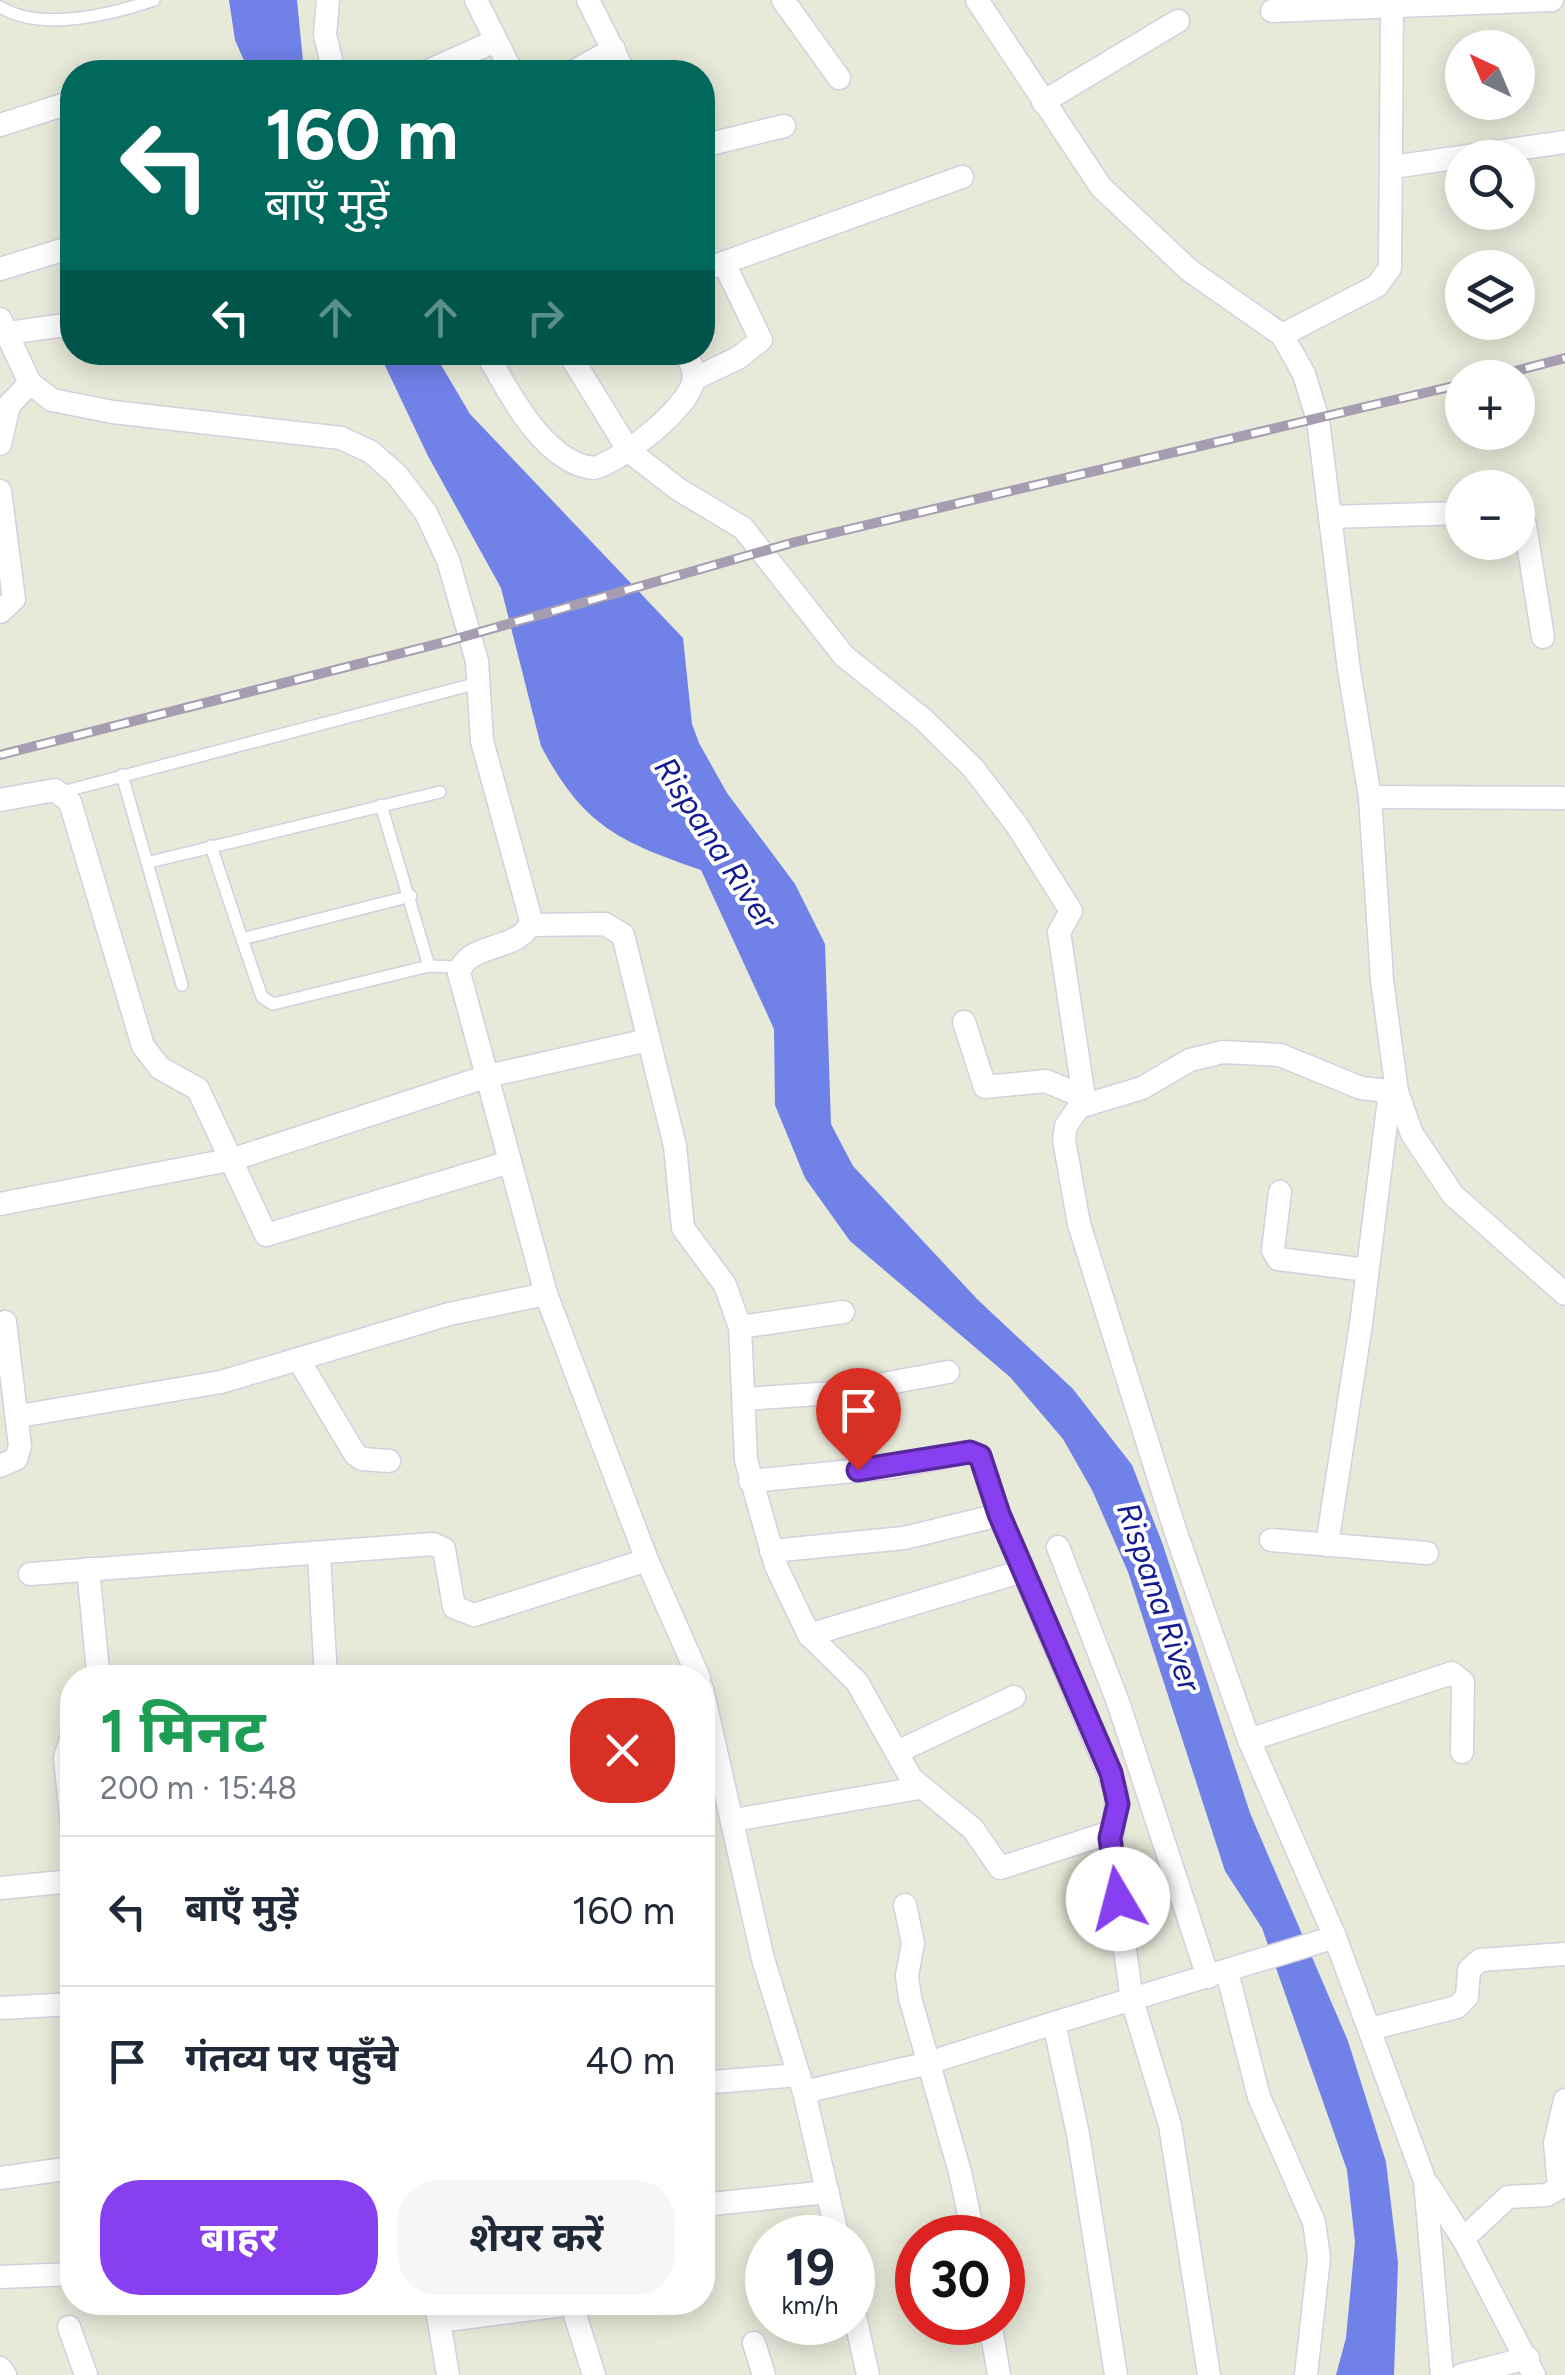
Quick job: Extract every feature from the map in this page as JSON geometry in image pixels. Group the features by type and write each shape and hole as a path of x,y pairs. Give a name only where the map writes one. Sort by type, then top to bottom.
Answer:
{"street":[{"path":"328,0 325,35 331,60"},
{"path":"476,0 505,60"},
{"path":"588,0 619,60"},
{"path":"783,0 839,78"},
{"path":"977,0 1101,187 1189,270 1282,335 1304,374 1318,420 1370,797 1393,1091 1327,1545"},
{"path":"1272,11 1552,0"},
{"path":"1282,335 1376,286 1386,276 1392,258 1392,8"},
{"path":"1043,102 1178,21"},
{"path":"453,60 495,41"},
{"path":"595,60 614,49"},
{"path":"0,125 60,106"},
{"path":"715,143 784,126"},
{"path":"1393,167 1565,142"},
{"path":"715,263 962,177"},
{"path":"0,269 60,251"},
{"path":"495,365 536,427 565,459 594,468 628,450 676,407 694,378 738,358 760,340 715,265"},
{"path":"60,325 2,328 30,383 52,400 78,407 341,438 371,452 397,475 433,525 477,662 482,741 530,926"},
{"path":"576,365 628,450 678,489 742,528 859,671 923,719 992,790 1071,910 1058,932 1085,1101"},
{"path":"690,365 694,378"},
{"path":"0,444 8,405 30,383"},
{"path":"0,491 14,599 0,612"},
{"path":"1330,517 1445,514"},
{"path":"1531,560 1543,637"},
{"path":"0,800 47,791 62,792 70,802 143,1046 160,1068 198,1089 234,1159 257,1222 268,1235 510,1162"},
{"path":"1370,797 1565,798"},
{"path":"693,1665 647,1560 546,1294 460,967 468,958 521,935 530,926 606,924 618,930 637,979 675,1146 683,1228 725,1284 740,1327 750,1482 771,1550 810,1634 857,1682 920,1788 966,1821 1003,1869 1111,1832"},
{"path":"964,1022 985,1087 1046,1081 1085,1101"},
{"path":"0,1204 234,1159 488,1076 648,1040"},
{"path":"1393,1091 1362,1088 1280,1055 1223,1052 1190,1060 1142,1088 1085,1101 1070,1116 1064,1140 1079,1224 1175,1530 1250,1740 1326,1939 1370,2029 1425,2181 1463,2239 1531,2367 1462,2375"},
{"path":"1393,1091 1412,1134 1453,1195 1565,1294"},
{"path":"1280,1192 1273,1250 1278,1259 1367,1270"},
{"path":"19,1416 174,1392 300,1362 423,1322 546,1294"},
{"path":"740,1327 843,1312"},
{"path":"0,1466 12,1463 18,1454 19,1416 5,1322"},
{"path":"300,1362 355,1454 362,1459 389,1461"},
{"path":"744,1399 834,1393 948,1372"},
{"path":"750,1482 894,1466 972,1452 980,1456 999,1514 1111,1773 1118,1804 1111,1832 1132,2000 1170,2126 1209,2375"},
{"path":"771,1550 904,1538 999,1514"},
{"path":"1272,1540 1427,1553"},
{"path":"30,1574 440,1546 452,1601 458,1611 474,1616 647,1560"},
{"path":"1058,1546 1218,1974 1259,2097 1314,2222 1319,2258 1306,2375"},
{"path":"319,1555 325,1665"},
{"path":"88,1569 97,1665"},
{"path":"810,1634 1023,1570"},
{"path":"1250,1740 1452,1673 1463,1682 1462,1752"},
{"path":"897,1752 1014,1697"},
{"path":"715,1742 764,1959 802,2083 833,2215"},
{"path":"734,1820 920,1788"},
{"path":"0,1888 60,1882"},
{"path":"905,1905 913,1943 908,1983 926,2064 960,2172 969,2215"},
{"path":"715,2083 802,2083 926,2064 1326,1939"},
{"path":"1370,2029 1462,2004 1467,1997 1468,1970 1480,1960 1565,1954"},
{"path":"0,2008 60,2005"},
{"path":"1054,2023 1078,2134 1116,2375"},
{"path":"1463,2239 1508,2197 1547,2195 1558,2188 1556,2142 1565,2100"},
{"path":"0,2178 60,2170"},
{"path":"1425,2181 1442,2375"},
{"path":"715,2204 828,2192"},
{"path":"0,2278 60,2275"},
{"path":"438,2315 448,2375"},
{"path":"575,2315 594,2375"},
{"path":"68,2327 86,2375"},
{"path":"755,2345 764,2375"},
{"path":"861,2345 868,2375"},
{"path":"994,2345 999,2375"},
{"path":"0,2368 5,2375"}],"lane":[{"path":"0,7 35,20 131,8 154,0"},
{"path":"62,792 478,682"},
{"path":"122,775 150,862 182,985"},
{"path":"150,862 440,792"},
{"path":"381,804 429,966"},
{"path":"212,846 262,996 273,1004 429,966 460,967"},
{"path":"242,939 411,896"}],"water":[{"path":"229,0 297,0 303,60 244,60 235,40"},
{"name":"Rispana River","path":"385,365 441,365 470,414 683,638 692,724 699,743 727,793 795,884 825,944 831,1124 853,1166 977,1299 1073,1389 1132,1465 1163,1545 1250,1813 1348,2041 1386,2162 1398,2263 1394,2375 1336,2375 1346,2338 1355,2242 1347,2170 1262,1928 1225,1871 1128,1572 1092,1490 1063,1439 1010,1377 850,1241 805,1178 775,1105 774,1029 701,870 648,850 606,828 572,795 557,773 541,746 501,588 428,456"}],"railway":[{"path":"1535,366 1565,358"},
{"path":"0,755 445,642 795,542 1445,388"}],"route":[{"path":"858,1470 970,1452 980,1456 999,1514 1117,1792 1110,1838 1118,1899"}]}
